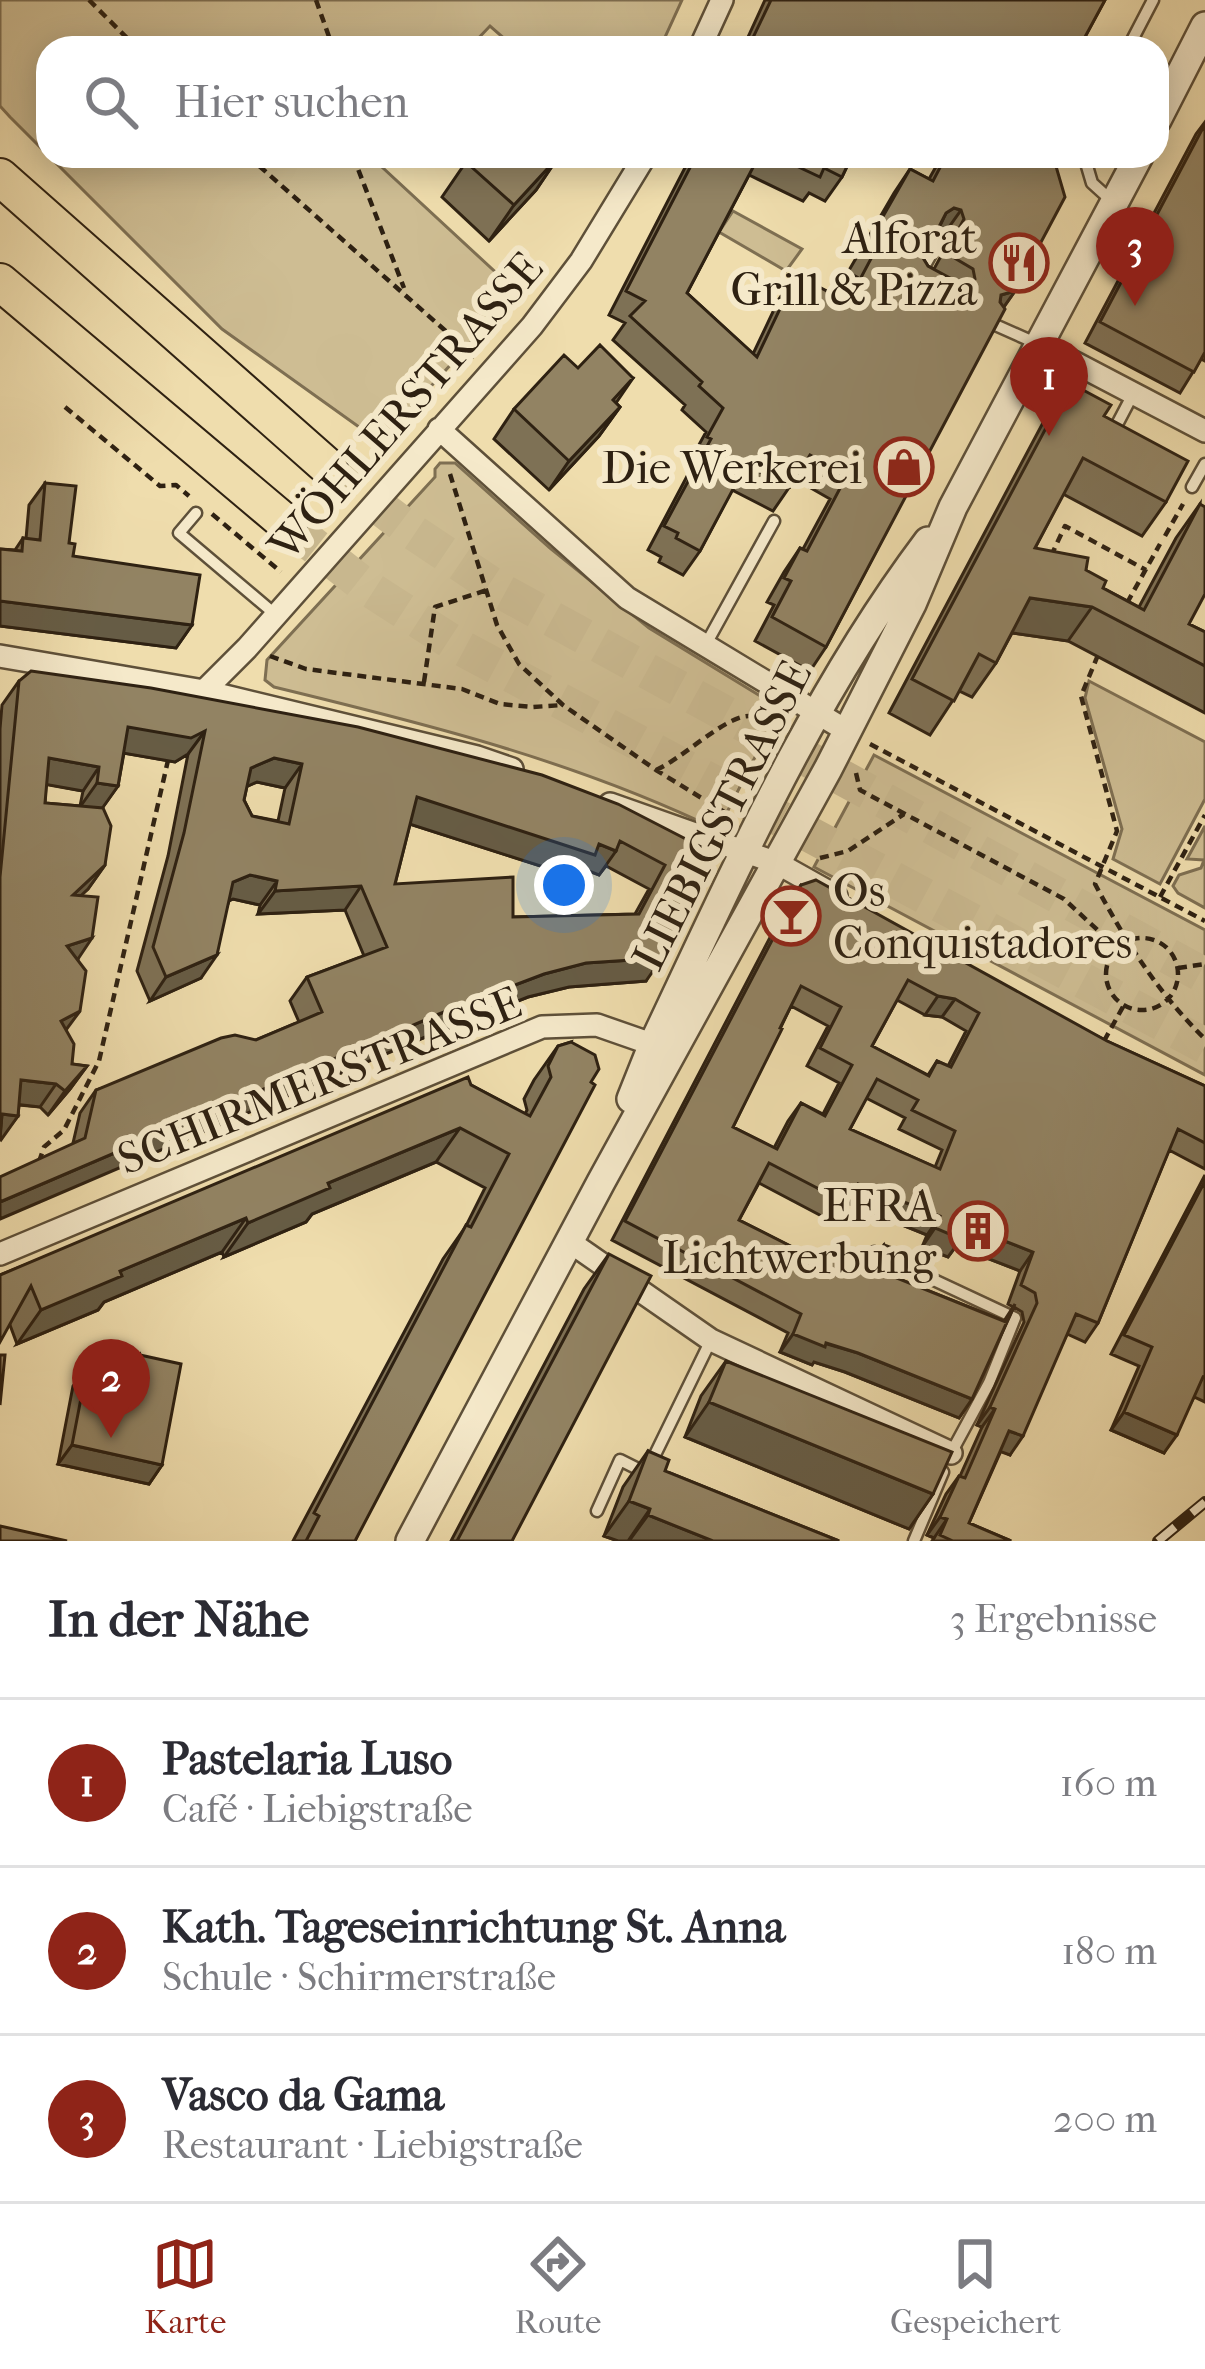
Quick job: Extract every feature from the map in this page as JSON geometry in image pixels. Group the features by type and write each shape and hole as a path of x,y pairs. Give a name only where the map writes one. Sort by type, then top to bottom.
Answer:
{"highway":[{"path":"0,144 79,250"},
{"path":"0,177 329,468"},
{"path":"0,282 288,525"}],"street":[{"path":"706,36 722,0"},
{"path":"1169,96 1205,26"},
{"name":"WÖHLERSTRASSE","path":"204,692 492,373 580,260 638,168"},
{"name":"LIEBIGSTRASSE","path":"663,1048 781,854 841,742 912,604 953,507 1133,168"},
{"path":"1042,345 1205,431"},
{"path":"439,429 627,598 705,646 808,726 841,742"},
{"name":"LIEBIGSTRASSE","path":"410,1541 601,1182 750,841 808,726 888,594 953,507"},
{"path":"0,656 204,692 477,757 543,780"},
{"path":"587,796 750,841 781,854 858,908"},
{"name":"SCHIRMERSTRASSE","path":"0,1254 542,1027 597,1024 663,1048"},
{"path":"569,1242 711,1340 951,1453"}],"lane":[{"path":"1134,36 1154,0"},
{"path":"1087,168 1091,183 1115,203"},
{"path":"933,290 916,281 938,242"},
{"path":"993,324 1042,345"},
{"path":"1107,442 1133,394"},
{"path":"1192,487 1205,464"},
{"path":"200,511 179,533 276,615"},
{"path":"705,646 773,521"},
{"path":"874,1252 1016,1318 914,1541"},
{"path":"646,1473 711,1340"},
{"path":"597,1511 620,1460 666,1483"}],"path":[{"path":"89,0 125,36"},
{"path":"316,0 329,36"},
{"path":"262,168 492,373"},
{"path":"357,168 406,293"},
{"path":"65,407 160,486 176,485 189,496"},
{"path":"439,429 461,519 497,625 519,664 563,705 750,841"},
{"path":"1165,536 1192,487"},
{"path":"200,511 300,588"},
{"path":"1050,558 1065,526 1146,570"},
{"path":"1119,617 1160,544"},
{"path":"424,682 436,608 487,590"},
{"path":"247,648 306,669 424,682 462,689 500,704 563,705"},
{"path":"1098,655 1081,696 1117,831 1095,884 1166,1001 1205,1039"},
{"path":"656,770 684,757 726,724 750,716 808,726"},
{"path":"40,1177 39,1157 44,1147 64,1130 99,1061 171,740"},
{"path":"841,742 854,765 860,790 1064,899 1117,948"},
{"path":"841,742 1102,866 1205,921"},
{"path":"781,854 822,859 848,850 904,814"},
{"path":"1160,897 1205,815"},
{"path":"1136,938 1159,941 1175,957 1174,992 1166,1001 1146,1010 1116,999 1107,968 1117,948 1136,938"},
{"path":"1178,968 1205,964"},
{"path":"1101,1046 1124,1005"}],"shaded area":[{"path":"0,0 682,0 666,36 501,36 490,26 480,36 36,36 36,143 0,106"},
{"path":"61,168 383,168 517,292 380,442 222,329"},
{"path":"733,211 802,249 786,271 719,232"},
{"path":"440,463 455,463 649,628 780,708 718,830 555,764 274,687 265,680 267,660 435,477"},
{"path":"1089,681 1205,742 1205,799 1160,884 1113,859 1122,829 1085,698"},
{"path":"874,755 1205,930 1205,1075 814,867"},
{"path":"1205,826 1205,908 1173,886 1179,875 1201,868 1204,860 1187,859"}],"building":[{"path":"771,0 1105,0 1086,36 754,36"},
{"path":"1205,124 1205,352 1194,372 1100,322"},
{"path":"473,168 548,168 514,205"},
{"path":"690,168 753,168 687,293 757,357 796,275 848,302 874,253 865,248 910,169 933,181 940,168 1057,168 1065,197 1015,291 1001,295 1005,309 826,647 772,617 791,581 784,578 800,548 807,551 847,475 810,455 790,487 746,465 700,551 676,538 678,533 664,526 723,408 699,386 702,382 630,316 645,301 626,291","holes":["961,210 964,219 946,253 973,269 975,279 970,284 928,266 923,258 946,213"]},
{"path":"801,168 824,168 820,177"},
{"path":"824,168 846,168 842,177"},
{"path":"600,345 633,378 613,400 620,407 569,461 514,409 564,355 578,368"},
{"path":"1070,383 1111,405 1104,416 1188,461 1166,502 1083,458 1035,548 1088,558 1086,570 1106,581 1103,588 1144,610 1200,504 1205,507 1205,594 1189,624 1205,632 1205,666 1092,607 1030,598 996,663 979,654 954,701 912,679"},
{"path":"45,483 76,486 69,543 75,544 73,556 200,575 192,625 0,601 0,549 22,551 23,538 40,540"},
{"path":"31,671 151,688 358,727 542,775 618,804 709,851 712,863 662,958 586,963 544,974 439,1014 0,1202 0,1177 85,1138 96,1090 221,1038 235,1035 256,1040 322,1012 307,977 387,947 361,886 275,891 277,881 250,875 233,882 217,955 166,977 153,947 205,731 191,738 128,727 118,786 97,783 99,767 49,758 45,803 103,808 111,826 105,865 73,895 98,897 92,938 67,946 86,971 80,1011 61,1021 74,1044 72,1064 87,1066 65,1091 56,1084 21,1080 18,1116 2,1114 0,1136 0,877 19,681","holes":["274,758 302,764 289,824 252,816 244,800 251,768","417,797 595,855 599,844 616,851 620,841 665,865 639,914 513,917 513,877 395,884"]},
{"path":"816,880 1107,1041 1205,1086 1205,1143 1178,1129 1098,1323 1076,1314 1023,1436 1009,1431 969,1523 1011,1541 953,1541 940,1535 947,1519 940,1517 959,1476 965,1478 995,1409 990,1407 1037,1303 1035,1293 1021,1285 1033,1252 966,1226 961,1239 935,1228 940,1216 858,1184 848,1204 769,1163 739,1220 822,1262 827,1250 875,1267 884,1245 903,1252 894,1277 1006,1322 1015,1304 972,1399 858,1353 793,1334 801,1314 625,1221 801,885","holes":["908,980 979,1013 951,1067 937,1061 929,1076 872,1046","801,986 841,1007 820,1048 852,1065 825,1116 801,1103 777,1149 733,1127","877,1079 918,1100 912,1110 955,1131 940,1169 850,1129"]},
{"path":"571,1042 595,1055 599,1069 591,1082 595,1085 355,1541 306,1541 319,1516 314,1513 466,1225 471,1227 509,1154 460,1128 328,1183 330,1188 248,1223 246,1218 120,1271 122,1276 41,1310 31,1286 0,1342 0,1275 468,1077 471,1085 530,1116 551,1077 548,1066 558,1046"},
{"path":"1205,1181 1205,1378 1177,1435 1124,1412 1152,1347 1124,1335"},
{"path":"609,1254 651,1276 512,1541 457,1541"},
{"path":"0,1355 5,1355 0,1405"},
{"path":"140,1355 181,1364 162,1465 72,1445 87,1367 135,1378"},
{"path":"726,1361 952,1452 933,1494 709,1402"},
{"path":"648,1451 669,1460 665,1471 839,1541 713,1541 648,1515 650,1509 629,1501"},
{"path":"0,1526 67,1541 0,1541"}],"tunnel":[{"path":"329,468 501,591 1205,976"},
{"path":"288,525 365,586 458,646 1205,1046"}],"railway":[{"path":"1158,1541 1205,1502"}],"place":[{"name":"Alforat Grill & Pizza","path":"1019,263"},
{"name":"Vasco da Gama","path":"1135,306"},
{"name":"Pastelaria Luso","path":"1049,436"},
{"name":"Die Werkerei","path":"904,467"},
{"name":"Os Conquistadores","path":"791,916"},
{"name":"EFRA Lichtwerbung","path":"978,1231"},
{"name":"Kath. Tageseinrichtung St. Anna","path":"111,1438"}]}
